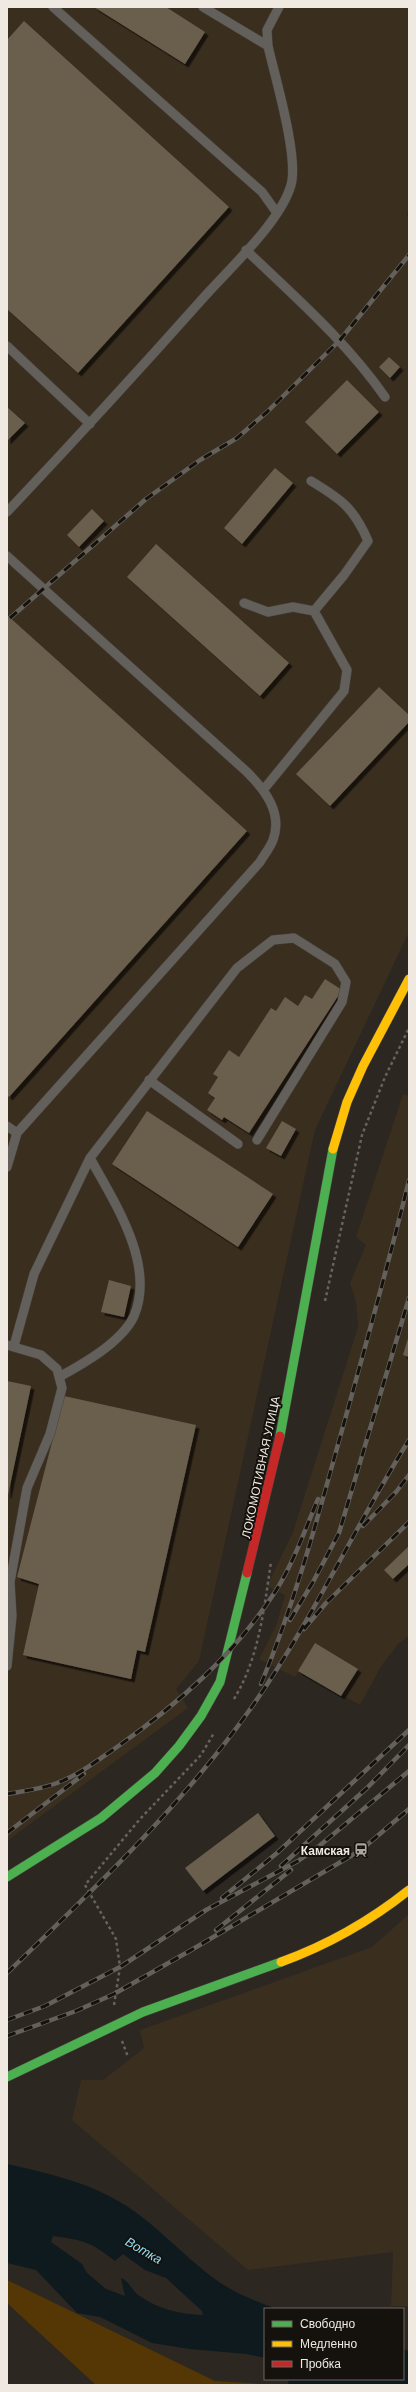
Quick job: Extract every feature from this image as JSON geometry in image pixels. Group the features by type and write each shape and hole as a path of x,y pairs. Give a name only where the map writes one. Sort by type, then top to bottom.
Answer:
{"main road":[{"name":"ЛОКОМОТИВНАЯ УЛИЦА","path":"7,1877 81,1834 137,1792 179,1747 206,1711 220,1682 278,1446 330,1157 350,1094 409,979"},
{"path":"7,2077 162,2004 312,1951 361,1926 409,1890"}],"lane":[{"path":"53,7 262,192 277,213"},
{"path":"203,7 268,46"},
{"path":"7,512 90,424 246,250 277,213 291,184 293,162 268,46 267,30 279,7"},
{"path":"246,250 344,345 363,365 385,396"},
{"path":"7,346 90,424"},
{"path":"311,481 339,498 359,520 368,541 314,611"},
{"path":"7,556 264,789 273,809 276,823 273,840 260,862 17,1133 7,1168"},
{"path":"244,603 268,612 293,607 314,611 347,670 344,691 264,789"},
{"path":"7,1666 12,1616 11,1574 27,1488 50,1434 62,1388 57,1369 41,1355 10,1346 34,1274 90,1158 149,1080 237,968 273,940 294,938 314,949 335,964 346,982 342,1002 257,1140"},
{"path":"149,1080 238,1144"},
{"path":"7,1126 17,1133"},
{"path":"59,1376 88,1362 114,1340 133,1318 139,1299 139,1272 133,1246 90,1158"}],"shaded area":[{"path":"7,7 409,7 409,208 407,215 409,217 409,932 315,1130 199,1661 176,1689 188,1708 7,1841"},
{"path":"403,1094 409,1096 409,1636 398,1644 382,1665 360,1705 299,1671 295,1677 259,1659 276,1626 285,1595 267,1586 293,1532 358,1327 356,1302 350,1283 366,1245 356,1237"},
{"path":"409,1914 409,2306 391,2306 393,2252 248,2270 72,2120 81,2080 103,2080 144,2048 140,2030 372,1947"},
{"path":"7,2280 215,2381 280,2385 96,2385 7,2303"}],"water":[{"name":"Вотка","path":"7,2164 74,2181 111,2197 140,2215 192,2261 219,2282 247,2297 274,2308 264,2308 264,2358 247,2354 190,2349 152,2343 100,2317 77,2313 36,2270 7,2263","holes":["53,2236 80,2241 93,2246 115,2261 123,2254 145,2270 166,2278 202,2311 203,2315 177,2312 153,2304 138,2295 121,2278 125,2296 106,2289 87,2273 82,2264 51,2242"]},
{"path":"404,2349 409,2351 409,2385 288,2384 289,2380 404,2380"}],"building":[{"path":"94,7 166,7 205,32 185,64"},
{"path":"24,21 229,207 78,373 7,309 7,40"},
{"path":"389,357 400,367 390,378 379,367"},
{"path":"347,380 379,412 337,454 305,422"},
{"path":"7,407 25,423 7,441"},
{"path":"275,468 293,483 242,544 224,528"},
{"path":"92,509 104,521 79,547 67,535"},
{"path":"156,544 289,663 260,696 127,577"},
{"path":"7,615 247,831 9,1097 7,1095"},
{"path":"379,687 409,715 409,722 330,806 296,774"},
{"path":"325,979 342,990 249,1133 224,1117 222,1120 207,1110 215,1098 208,1093 218,1077 213,1074 229,1050 239,1057 271,1008 276,1011 285,997 298,1006 305,995 312,999"},
{"path":"147,1111 273,1194 238,1247 112,1164"},
{"path":"282,1121 296,1129 281,1156 266,1148"},
{"path":"109,1280 131,1286 124,1317 101,1312"},
{"path":"409,1335 409,1357 403,1355"},
{"path":"7,1381 31,1386 8,1495 7,1495"},
{"path":"64,1396 196,1425 145,1652 137,1650 131,1679 23,1655 39,1584 17,1577"},
{"path":"409,1546 409,1564 393,1579 384,1570"},
{"path":"315,1643 358,1669 341,1696 298,1671"},
{"path":"258,1813 275,1836 203,1891 185,1868"}],"railway":[{"path":"10,618 146,499 200,460 237,438 267,412 340,340 409,255"},
{"path":"261,1684 273,1655 312,1538 374,1314 409,1180"},
{"path":"290,1620 313,1582 339,1533 409,1298"},
{"path":"7,1973 135,1846 196,1779 224,1744 273,1676 313,1609 409,1440"},
{"path":"363,1526 396,1492 409,1475"},
{"path":"7,1794 51,1785 81,1772 140,1731 204,1677 242,1637 275,1592 293,1558 318,1499"},
{"path":"304,1629 326,1603 409,1522"},
{"path":"222,1898 277,1853 409,1730"},
{"path":"281,1866 367,1788 409,1745"},
{"path":"312,1852 409,1771"},
{"path":"7,1833 84,1774"},
{"path":"7,2036 76,2011 114,1994 361,1850 409,1809"},
{"path":"7,2020 45,2006 120,1967 206,1910 298,1861 317,1848"},
{"path":"216,1930 291,1870"}],"traffic: fast":[{"path":"280,1436 333,1149"},
{"path":"7,1877 101,1818 155,1773 179,1746 201,1716 220,1682 247,1573"},
{"path":"7,2077 143,2012 281,1962"}],"traffic: slow":[{"path":"333,1149 347,1102 363,1066 409,979"},
{"path":"281,1962 332,1940 364,1922 409,1890"}],"traffic: jam":[{"path":"247,1573 280,1436"}],"place":[{"name":"Камская","path":"361,1850"}]}
